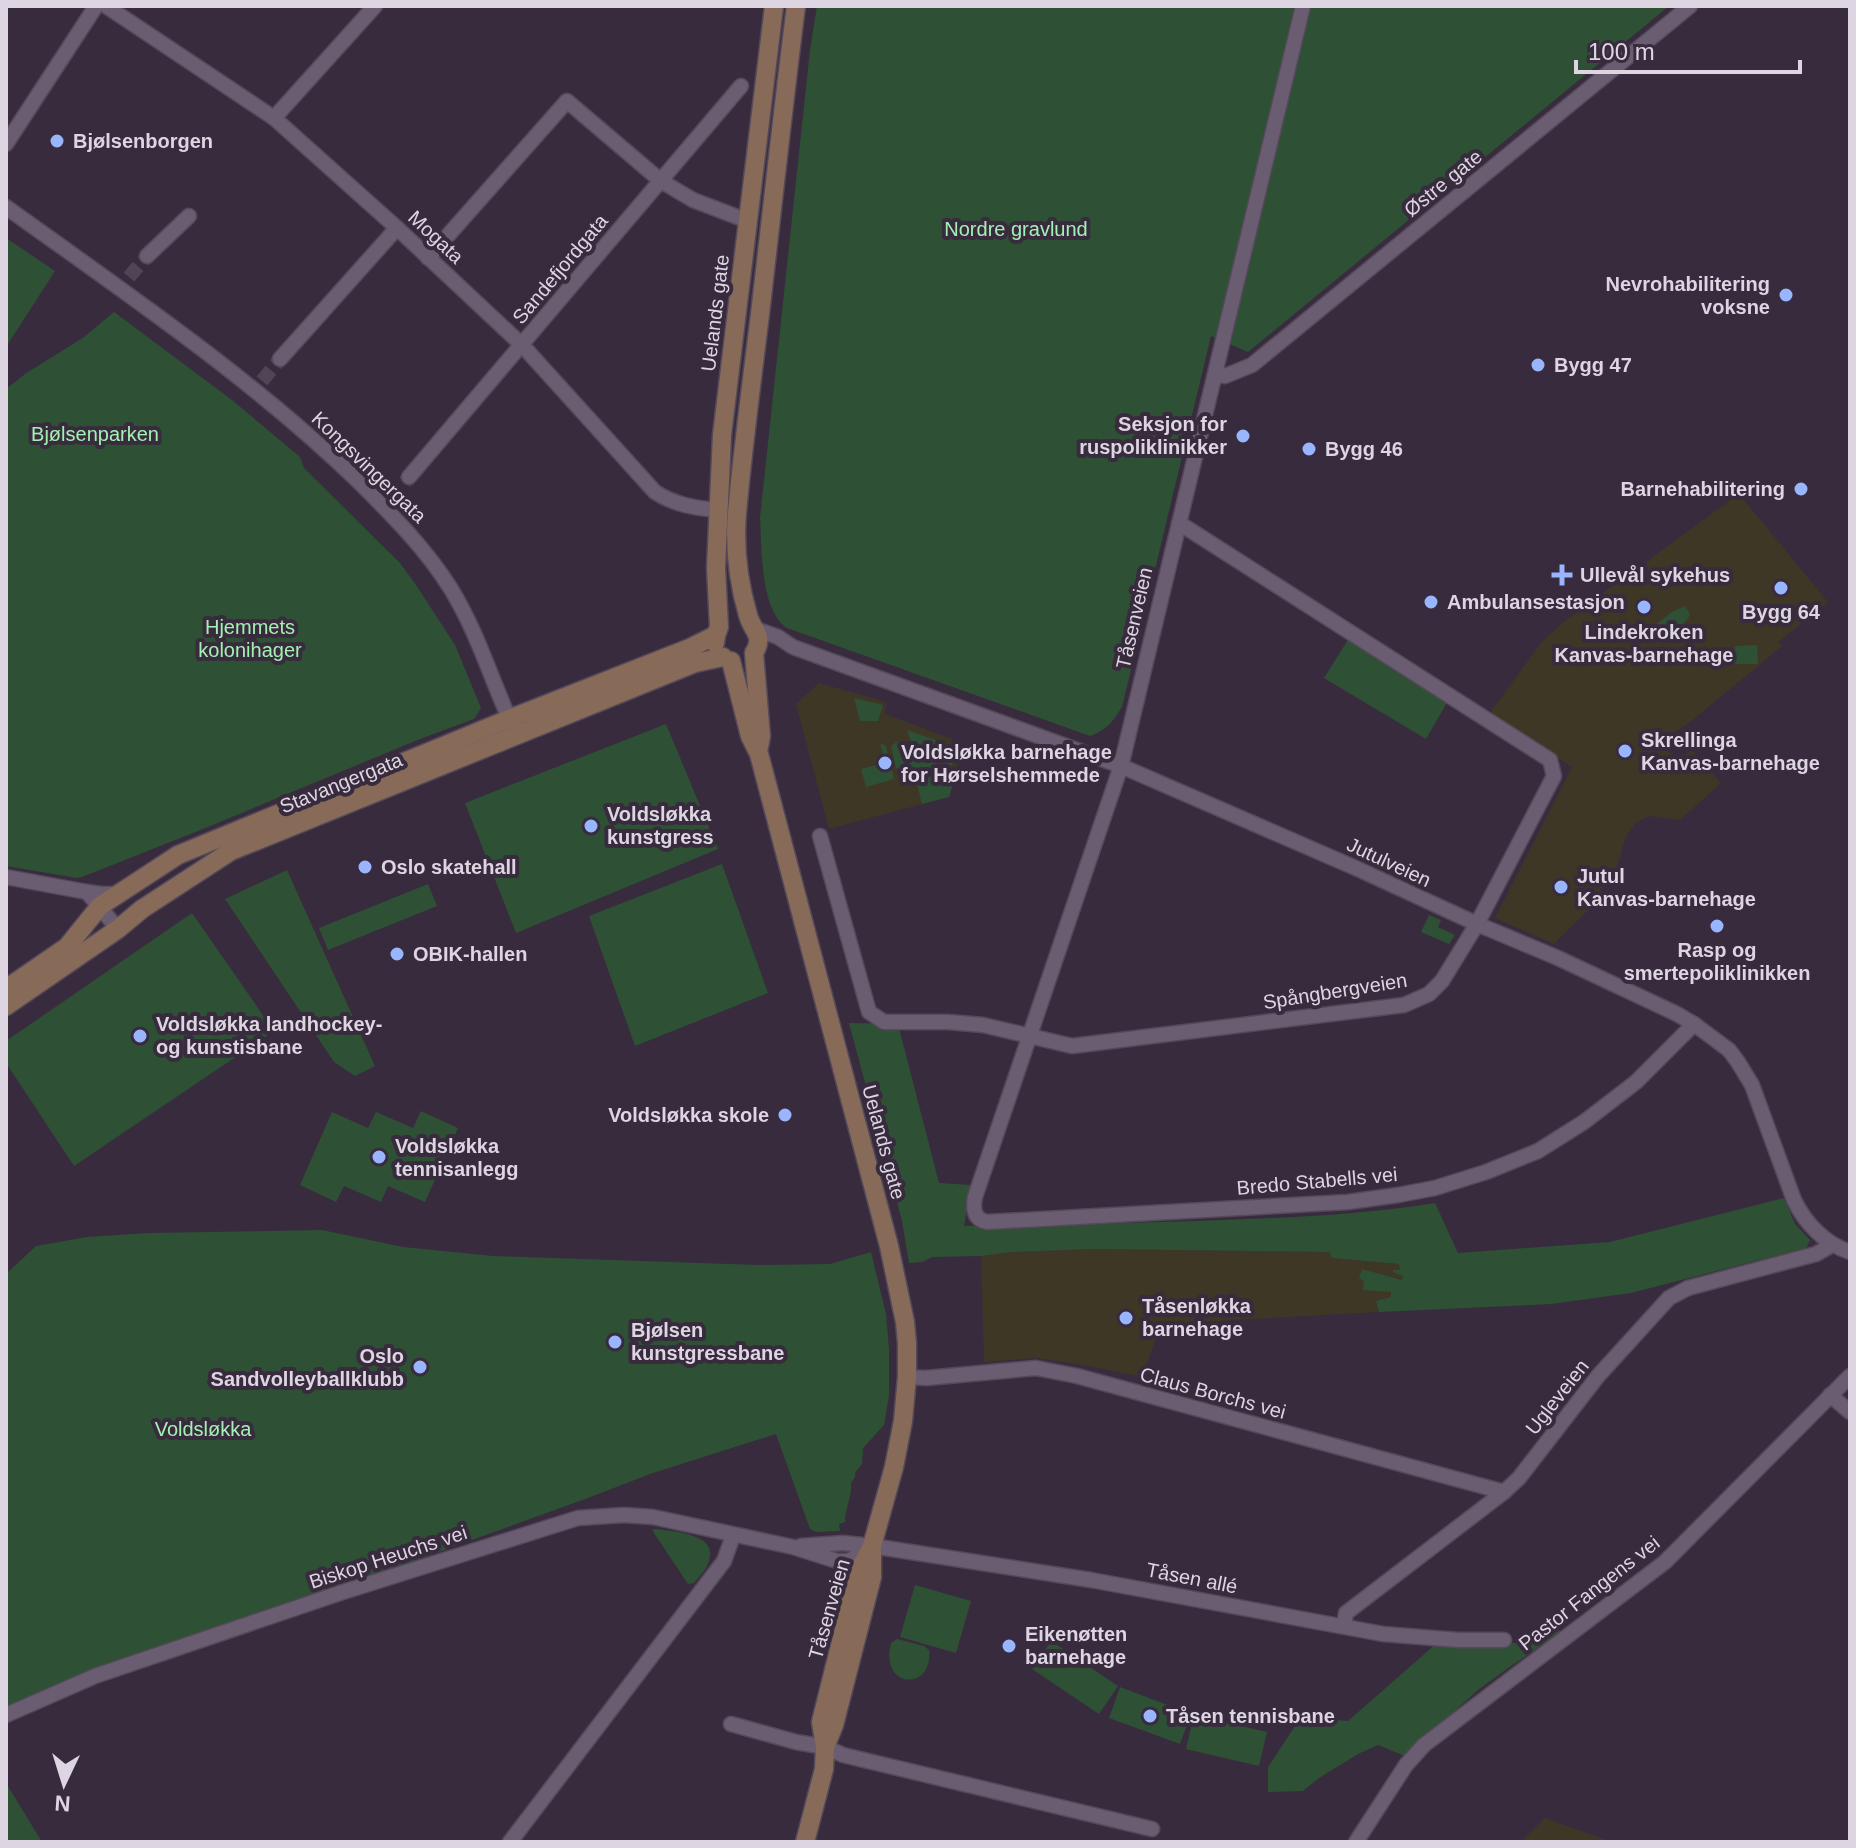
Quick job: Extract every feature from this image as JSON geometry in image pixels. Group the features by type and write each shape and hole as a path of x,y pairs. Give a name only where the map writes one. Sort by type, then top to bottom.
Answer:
{"main road":[{"name":"Uelands gate","path":"774,6 722,435 716,647 727,659 750,736 759,754 889,1246 905,1322 907,1377 902,1433 872,1546"},
{"name":"Uelands gate","path":"759,754 761,736 756,651 759,642 740,590 737,513 796,6"},
{"path":"717,631 725,621 733,618 742,619 753,626"},
{"name":"Stavangergata","path":"6,1006 142,909 231,851 690,648 717,631"},
{"path":"727,659 740,662 756,651"},
{"name":"Stavangergata","path":"6,989 67,947 100,906 178,855 513,727 695,663 727,659"},
{"name":"Tåsenveien","path":"805,1842 820,1787 825,1747 834,1725 872,1577 872,1546"}],"street":[{"path":"6,144 96,6"},
{"name":"Mogata","path":"106,6 274,118 522,345 655,492 680,505 718,510"},
{"path":"274,118 375,6"},
{"name":"Tåsenveien","path":"987,1222 977,1216 973,1205 1121,766 1303,6"},
{"name":"Østre gate","path":"1215,375 1225,376 1252,365 1690,6"},
{"name":"Sandefjordgata","path":"409,477 741,86"},
{"path":"428,258 567,101 661,181 693,200 748,221"},
{"name":"Kongsvingergata","path":"6,207 124,282 258,385 387,502 450,588 471,626 513,727"},
{"path":"147,256 189,216"},
{"path":"280,359 397,228"},
{"name":"Spångbergveien","path":"820,836 869,1012 884,1022 983,1025 1072,1046 1404,1005 1429,994 1442,981 1477,924 1554,776 1550,760 1179,523"},
{"name":"Jutulveien","path":"753,626 793,647 1121,766 1558,958 1694,1024 1729,1050 1752,1085 1802,1215 1832,1245 1850,1252"},
{"name":"Jutulveien","path":"756,651 793,647"},
{"path":"6,877 87,892 119,894"},
{"path":"87,892 118,929"},
{"name":"Bredo Stabells vei","path":"987,1222 1348,1202 1435,1188 1538,1151 1584,1122 1636,1082 1694,1024"},
{"name":"Ugleveien","path":"1344,1626 1346,1613 1519,1478 1598,1376 1669,1298 1688,1288 1816,1254 1832,1245"},
{"name":"Claus Borchs vei","path":"907,1377 1036,1368 1091,1380 1504,1492"},
{"name":"Pastor Fangens vei","path":"1356,1842 1406,1765 1424,1745 1665,1562 1850,1376"},
{"path":"1830,1395 1850,1412"},
{"name":"Biskop Heuchs vei","path":"6,1715 95,1676 343,1592 578,1518 653,1517 793,1547 837,1561 849,1561 872,1546"},
{"path":"510,1842 724,1561 733,1536"},
{"name":"Tåsen allé","path":"872,1546 1091,1580 1398,1635 1504,1640"},
{"path":"731,1724 825,1747 843,1755 1152,1829 1138,1842"}],"shaded area":[{"path":"1739,494 1828,602 1778,642 1782,646 1689,723 1660,741 1677,761 1692,750 1721,783 1680,820 1651,816 1635,824 1626,836 1615,875 1600,889 1604,895 1554,944 1495,918 1572,767 1490,713 1541,643 1562,623"},
{"name":"Voldsløkka barnehage for Hørselshemmede","path":"819,683 886,702 885,714 963,743 949,797 829,829 796,704"},
{"name":"Tåsenløkka barnehage","path":"1093,1249 1329,1252 1332,1258 1399,1264 1404,1276 1403,1280 1362,1269 1364,1280 1391,1292 1392,1297 1376,1302 1379,1312 1161,1324 1142,1377 1036,1358 984,1362 981,1256"},
{"path":"1545,1818 1612,1842 1521,1842"}],"green space":[{"name":"Nordre gravlund","path":"817,6 1669,6 1248,352 1211,336 1122,707 1109,724 1090,736 787,628 772,607 764,578 760,518"},
{"path":"6,238 55,271 6,347"},
{"name":"Hjemmets kolonihager","path":"114,312 232,400 300,457 304,468 400,563 455,645 481,708 474,719 77,878 6,866 6,389 84,337"},
{"path":"1685,606 1690,615 1682,624 1649,630 1672,612"},
{"path":"1351,635 1449,699 1426,739 1324,678"},
{"path":"1757,645 1758,664 1735,664 1735,646"},
{"path":"854,698 883,705 878,721 860,721"},
{"name":"Voldsløkka kunstgress","path":"666,724 718,849 516,933 465,803"},
{"path":"907,730 956,747 952,766 943,762 932,748 911,742"},
{"path":"898,741 922,749 933,757 940,781 953,784 949,797 922,804 913,777 896,768 891,746"},
{"path":"880,743 886,746 894,779 866,787 861,769 884,766"},
{"path":"722,864 768,993 635,1046 589,916"},
{"path":"287,870 375,1066 355,1076 334,1062 225,899"},
{"path":"428,884 437,906 328,950 319,928"},
{"name":"Voldsløkka landhockey- og kunstisbane","path":"192,913 274,1031 74,1166 6,1063 6,1041"},
{"path":"1429,915 1441,920 1438,927 1455,935 1449,944 1421,932"},
{"path":"849,1023 898,1024 939,1183 971,1185 964,1226 1286,1217 1435,1203 1458,1253 1610,1242 1784,1198 1795,1224 1810,1240 1806,1248 1631,1293 1551,1304 1379,1312 1376,1301 1391,1297 1391,1292 1363,1290 1364,1280 1359,1279 1362,1269 1402,1280 1403,1276 1393,1272 1400,1270 1399,1264 1332,1258 1329,1252 1093,1249 932,1257 909,1263 902,1221"},
{"name":"Voldsløkka tennisanlegg","path":"421,1111 458,1128 425,1202 388,1186 381,1202 344,1186 336,1202 300,1185 332,1112 368,1128 376,1112 413,1128"},
{"name":"Voldsløkka","path":"322,1230 403,1247 493,1256 759,1265 830,1264 871,1252 886,1314 889,1395 884,1425 863,1448 862,1464 851,1483 845,1522 839,1524 840,1531 816,1532 810,1529 776,1434 650,1474 116,1669 6,1717 6,1274 36,1246 87,1237"},
{"path":"652,1530 696,1537 709,1548 706,1568 694,1583 688,1584"},
{"path":"915,1585 971,1601 956,1653 900,1637"},
{"path":"1547,1621 1562,1632 1478,1690 1405,1756 1378,1745 1358,1754 1303,1791 1268,1792 1268,1767 1301,1717 1348,1721 1446,1635 1523,1644"},
{"path":"897,1639 929,1650 928,1663 916,1678 907,1680 893,1670 889,1658 891,1643"},
{"path":"1051,1641 1118,1686 1099,1714 1032,1669"},
{"name":"Tåsen tennisbane","path":"1120,1687 1191,1714 1180,1744 1109,1718"},
{"path":"1194,1715 1267,1732 1259,1766 1186,1749"},
{"path":"6,1783 42,1842 6,1842"}],"tunnel":[{"path":"129,277 147,256"},
{"path":"262,381 280,359"},
{"path":"391,498 409,477"}],"place":[{"name":"Bjølsenborgen","path":"57,141"},
{"name":"Nevrohabilitering voksne","path":"1786,295"},
{"name":"Bygg 47","path":"1538,365"},
{"name":"Seksjon for ruspoliklinikker","path":"1243,436"},
{"name":"Bygg 46","path":"1309,449"},
{"name":"Barnehabilitering","path":"1801,489"},
{"name":"Ullevål sykehus","path":"1562,575"},
{"name":"Bygg 64","path":"1781,588"},
{"name":"Ambulansestasjon","path":"1431,602"},
{"name":"Lindekroken Kanvas-barnehage","path":"1644,607"},
{"name":"Skrellinga Kanvas-barnehage","path":"1625,751"},
{"name":"Voldsløkka barnehage for Hørselshemmede","path":"885,763"},
{"name":"Voldsløkka kunstgress","path":"591,826"},
{"name":"Oslo skatehall","path":"365,867"},
{"name":"Jutul Kanvas-barnehage","path":"1561,887"},
{"name":"Rasp og smertepoliklinikken","path":"1717,926"},
{"name":"OBIK-hallen","path":"397,954"},
{"name":"Voldsløkka landhockey- og kunstisbane","path":"140,1036"},
{"name":"Voldsløkka skole","path":"785,1115"},
{"name":"Voldsløkka tennisanlegg","path":"379,1157"},
{"name":"Tåsenløkka barnehage","path":"1126,1318"},
{"name":"Bjølsen kunstgressbane","path":"615,1342"},
{"name":"Oslo Sandvolleyballklubb","path":"420,1367"},
{"name":"Eikenøtten barnehage","path":"1009,1646"},
{"name":"Tåsen tennisbane","path":"1150,1716"}],"park label":[{"name":"Bjølsenparken","path":"95,434"}]}
